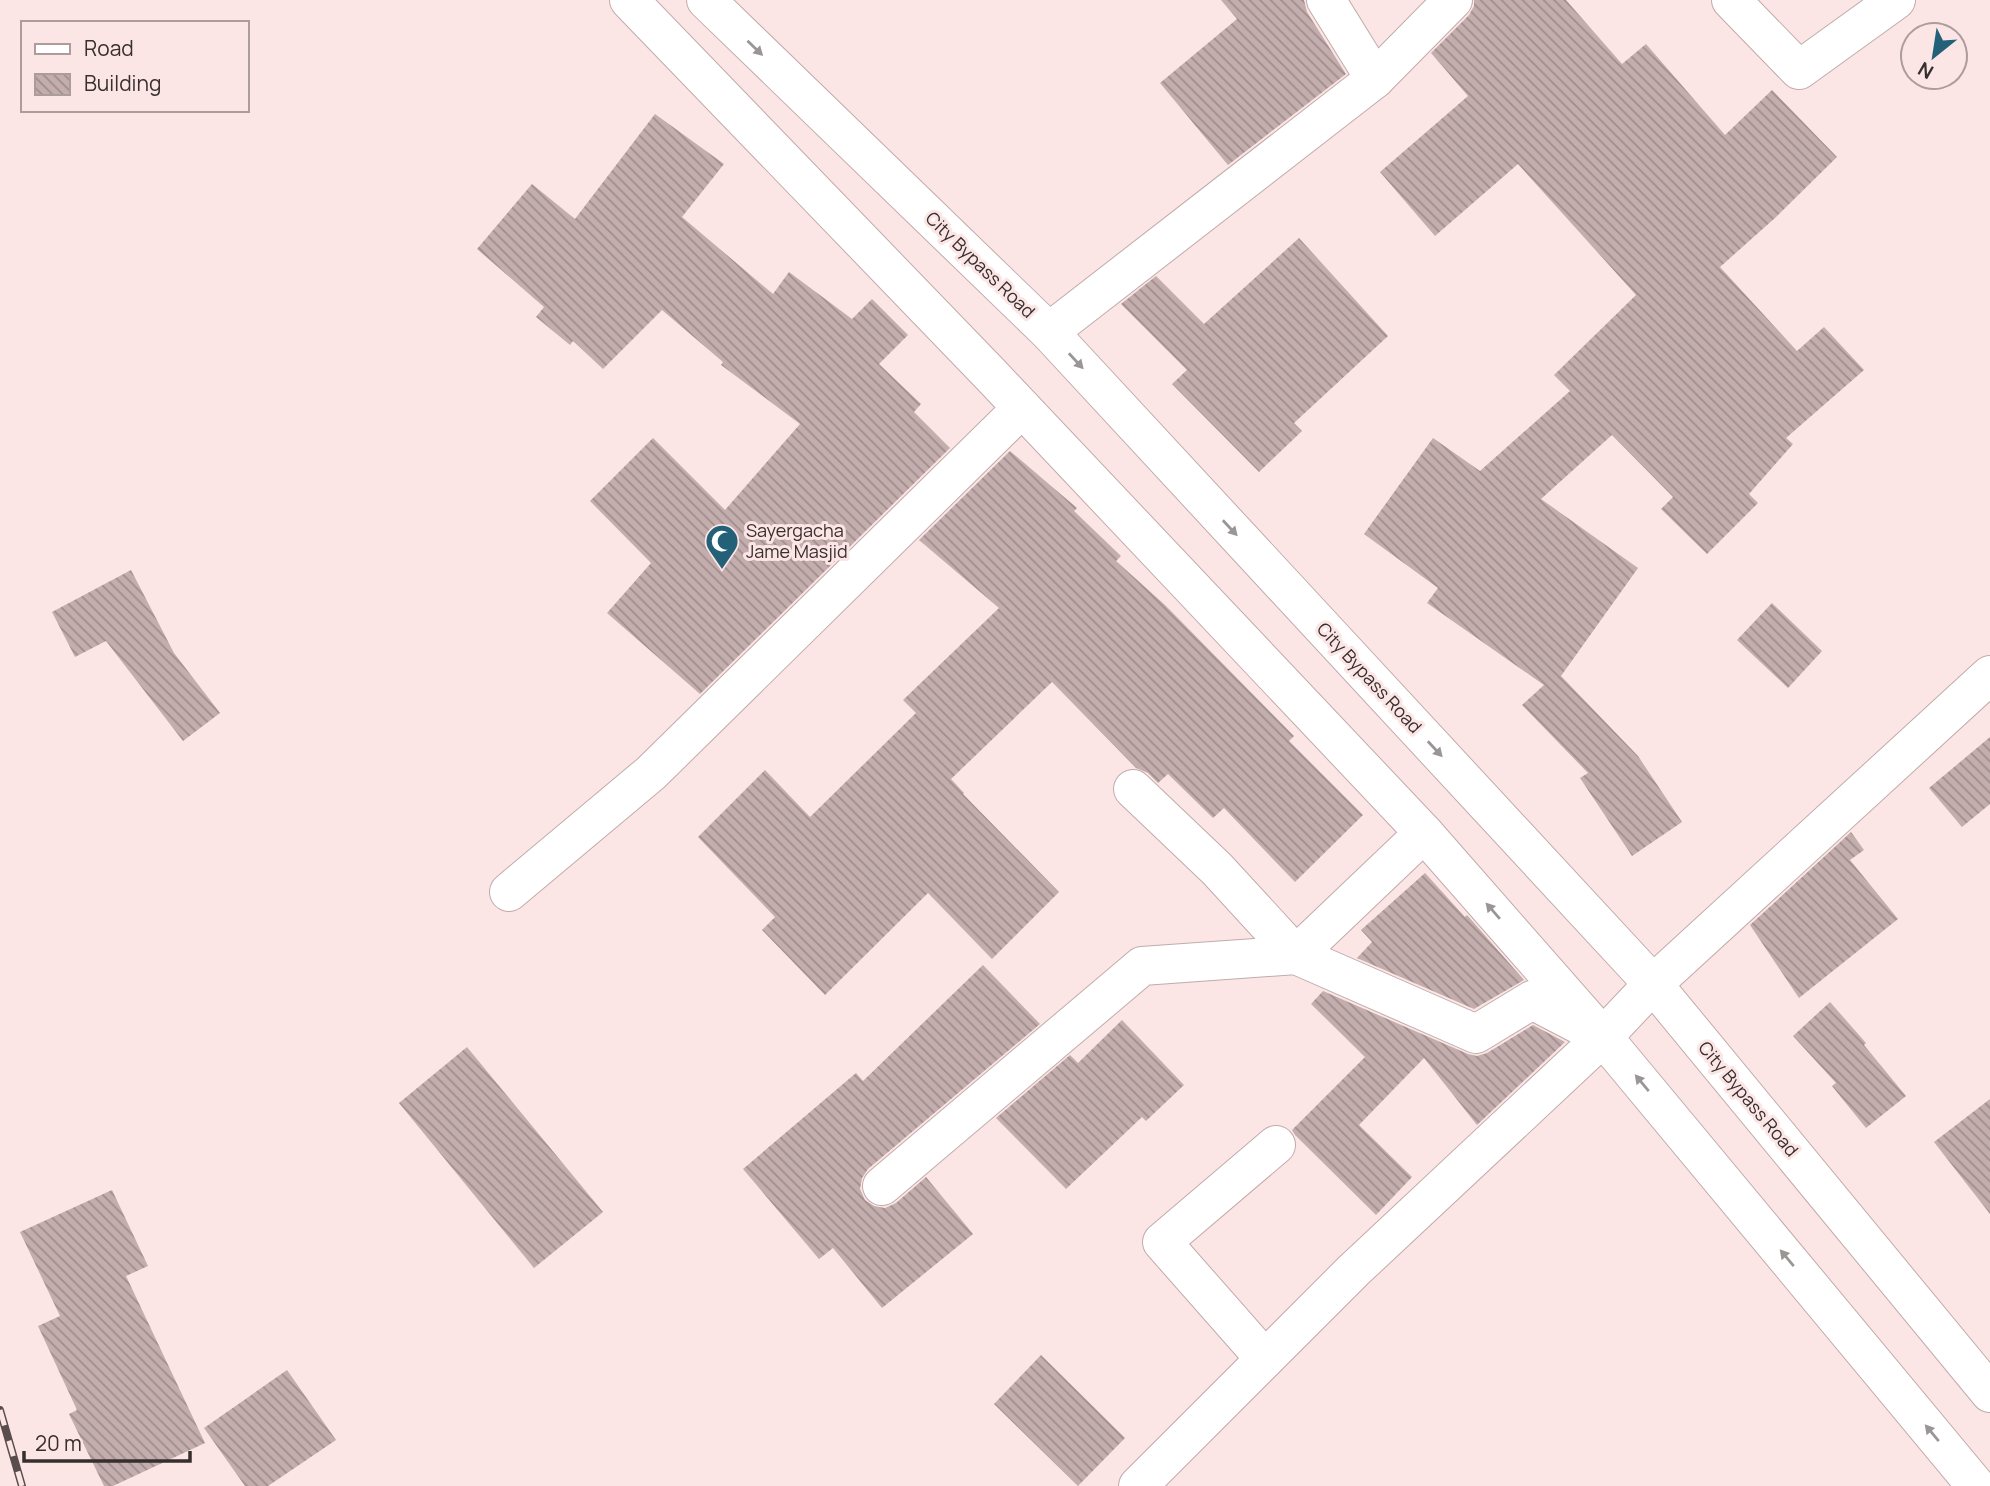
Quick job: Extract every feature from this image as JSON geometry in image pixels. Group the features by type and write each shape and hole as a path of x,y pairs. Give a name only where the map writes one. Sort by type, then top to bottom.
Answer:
{"street":[{"path":"629,0 1022,408 1424,833 1603,1037 1976,1486"},
{"name":"City Bypass Road","path":"706,0 1049,332 1653,984 1990,1393"},
{"path":"1326,0 1375,79"},
{"path":"1049,332 1375,79 1453,0"},
{"path":"1731,0 1799,70 1896,0"},
{"path":"509,892 651,773 1022,408"},
{"path":"1139,1486 1354,1270 1603,1037 1653,984 1990,675"},
{"path":"1133,789 1217,869 1296,955 1476,1034 1532,1000 1603,1037"},
{"path":"882,1186 1142,965 1296,955 1424,833"},
{"path":"1265,1359 1161,1242 1276,1145"}],"building":[{"path":"1221,0 1304,0 1307,12 1346,74 1228,165 1160,83 1237,19"},
{"path":"1474,0 1566,0 1622,64 1646,44 1725,135 1772,90 1837,157 1720,267 1797,351 1824,327 1864,370 1786,438 1793,444 1749,494 1758,503 1707,554 1661,509 1673,497 1612,435 1541,499 1638,568 1561,676 1638,756 1682,822 1632,856 1580,778 1588,773 1522,705 1544,685 1427,603 1438,588 1364,534 1433,438 1480,471 1570,391 1554,375 1636,295 1518,164 1435,236 1380,172 1468,96 1431,53 1469,15"},
{"path":"655,114 724,164 682,217 773,294 789,272 852,319 872,299 908,335 879,364 921,404 914,412 950,448 700,694 607,613 651,563 590,501 653,438 725,510 800,424 721,365 723,362 662,310 603,369 573,341 570,345 536,317 544,307 477,249 532,184 575,219"},
{"path":"1299,238 1388,336 1294,423 1302,431 1259,472 1172,384 1187,370 1121,304 1156,276 1204,324"},
{"path":"1010,451 1077,508 1074,511 1121,556 1116,561 1165,605 1294,736 1289,741 1363,815 1295,882 1224,808 1213,818 1168,774 1158,783 1148,773 1136,768 1052,682 951,779 1059,892 992,959 928,893 825,995 762,930 775,917 698,837 765,770 810,817 916,713 903,700 999,608 919,540"},
{"path":"131,570 174,653 220,713 183,741 106,641 75,657 52,612"},
{"path":"1772,603 1822,651 1788,688 1737,640"},
{"path":"1990,737 1990,804 1962,827 1929,788"},
{"path":"1851,832 1864,850 1850,860 1898,919 1799,998 1750,925"},
{"path":"1425,873 1465,917 1467,915 1524,980 1474,1009 1357,958 1372,942 1361,930"},
{"path":"983,965 1040,1024 868,1169 862,1178 860,1189 865,1200 874,1206 885,1208 896,1203 926,1177 973,1234 882,1308 833,1248 819,1259 743,1169 856,1073 863,1081"},
{"path":"1323,991 1477,1056 1487,1053 1533,1025 1565,1042 1477,1125 1424,1058 1359,1125 1412,1177 1376,1215 1292,1130 1365,1057 1311,1004"},
{"path":"1830,1002 1866,1043 1864,1045 1906,1096 1866,1128 1832,1086 1836,1083 1793,1036"},
{"path":"1122,1020 1184,1085 1146,1121 1142,1117 1066,1189 996,1118 1070,1055 1078,1063"},
{"path":"467,1047 603,1212 534,1268 399,1103"},
{"path":"1990,1099 1990,1214 1934,1142"},
{"path":"112,1190 148,1266 126,1276 205,1443 113,1486 104,1486 69,1414 77,1410 38,1326 60,1316 20,1232"},
{"path":"1041,1355 1125,1438 1078,1486 994,1404"},
{"path":"287,1370 336,1440 268,1486 245,1486 204,1428"}],"railway":[{"path":"0,1410 22,1486"}],"place":[{"name":"Sayergacha Jame Masjid","path":"722,571"}]}
